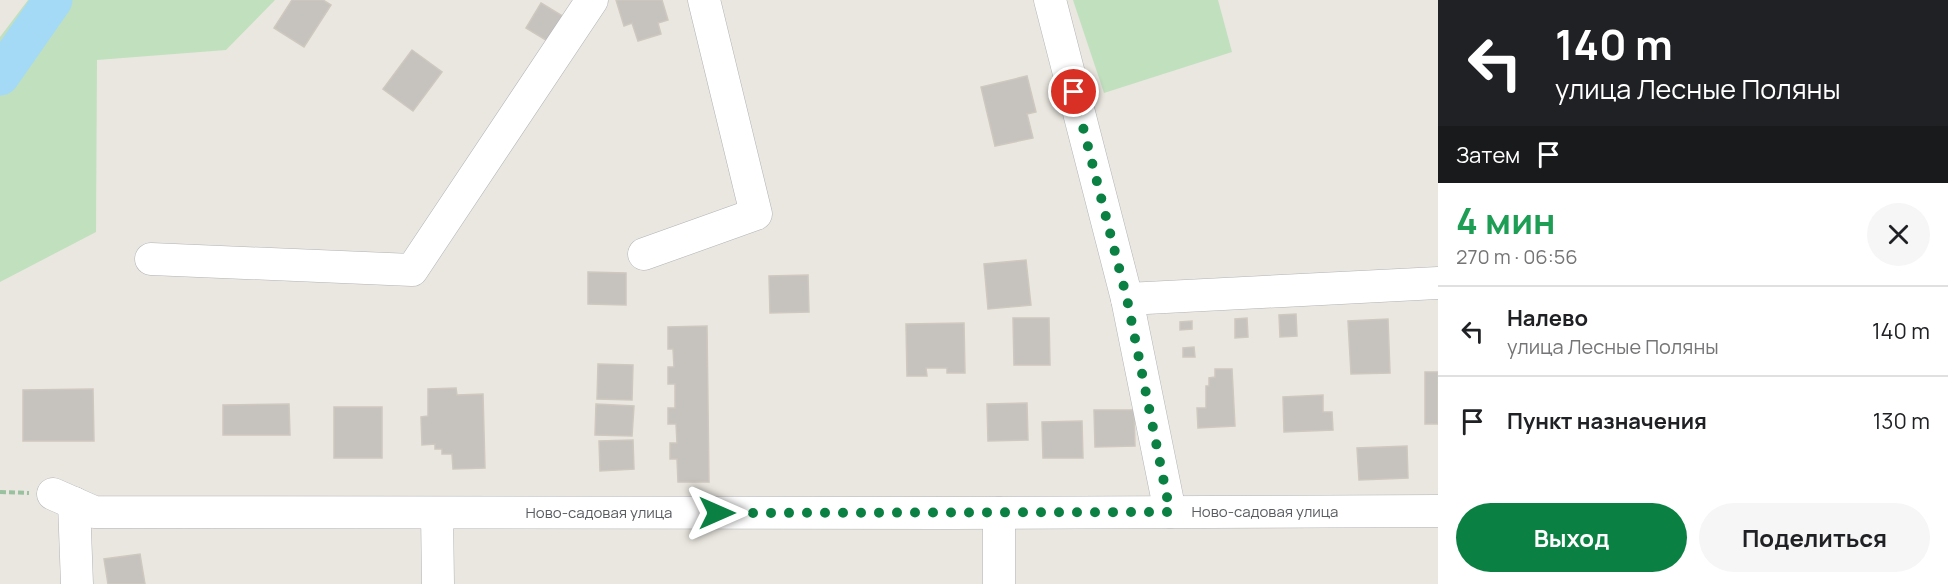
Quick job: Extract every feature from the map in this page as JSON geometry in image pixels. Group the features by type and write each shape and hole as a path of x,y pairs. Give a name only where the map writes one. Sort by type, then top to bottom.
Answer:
{"street":[{"path":"151,260 412,270 592,0"},
{"path":"644,254 756,214 704,0"},
{"path":"1050,0 1127,299 1170,512"},
{"path":"1127,299 1438,283"},
{"name":"Ново-садовая улица","path":"77,584 63,498 94,512 1438,511"},
{"path":"437,513 438,584"},
{"path":"999,513 999,584"}],"path":[{"path":"0,492 14,492"}],"green space":[{"path":"28,0 275,0 226,50 97,60 96,232 0,282 0,37"},
{"path":"1073,0 1218,0 1232,52 1104,93"}],"building":[{"path":"292,0 323,0 331,5 304,47 274,28"},
{"path":"616,0 662,0 668,20 658,23 661,34 638,41 632,23 624,26"},
{"path":"541,3 569,20 554,45 526,28"},
{"path":"412,50 442,72 413,111 383,89"},
{"path":"1027,76 1036,112 1027,114 1033,138 995,146 981,87"},
{"path":"1026,260 1031,305 988,309 984,264"},
{"path":"588,272 626,273 626,305 588,304"},
{"path":"808,275 809,312 770,313 769,276"},
{"path":"1296,314 1297,336 1280,337 1279,315"},
{"path":"1013,318 1049,318 1050,365 1014,365"},
{"path":"1247,318 1248,337 1235,338 1235,319"},
{"path":"1388,319 1390,373 1351,374 1348,321"},
{"path":"1192,321 1192,329 1180,330 1180,322"},
{"path":"964,323 965,373 947,373 947,368 926,368 927,376 907,376 906,324"},
{"path":"707,326 709,482 678,482 677,459 670,459 670,443 677,443 676,424 668,424 668,408 675,408 675,384 668,384 668,367 674,367 673,349 668,349 668,327"},
{"path":"1194,347 1195,357 1183,357 1183,348"},
{"path":"598,364 633,365 632,400 597,399"},
{"path":"1215,369 1232,369 1235,426 1198,428 1197,408 1206,408 1206,386 1209,386 1209,378 1215,377"},
{"path":"1425,372 1438,372 1438,424 1425,424"},
{"path":"456,388 457,395 483,394 485,468 453,469 452,454 442,454 442,449 435,449 435,444 422,445 421,417 428,416 428,389"},
{"path":"93,389 94,441 23,441 23,390"},
{"path":"1323,395 1323,412 1332,412 1333,430 1284,432 1283,397"},
{"path":"1027,403 1028,440 988,441 987,404"},
{"path":"289,404 290,435 223,435 223,405"},
{"path":"596,404 634,406 632,436 595,435"},
{"path":"334,407 382,407 382,458 334,458"},
{"path":"1094,410 1134,410 1135,446 1095,447"},
{"path":"1082,421 1083,458 1043,458 1042,422"},
{"path":"633,440 634,469 600,471 599,441"},
{"path":"1407,446 1408,478 1359,480 1357,448"},
{"path":"140,554 145,584 108,584 104,559"}],"waterway":[{"path":"0,76 53,0"}],"route":[{"path":"717,513 1170,512 1127,299 1074,92"}]}
